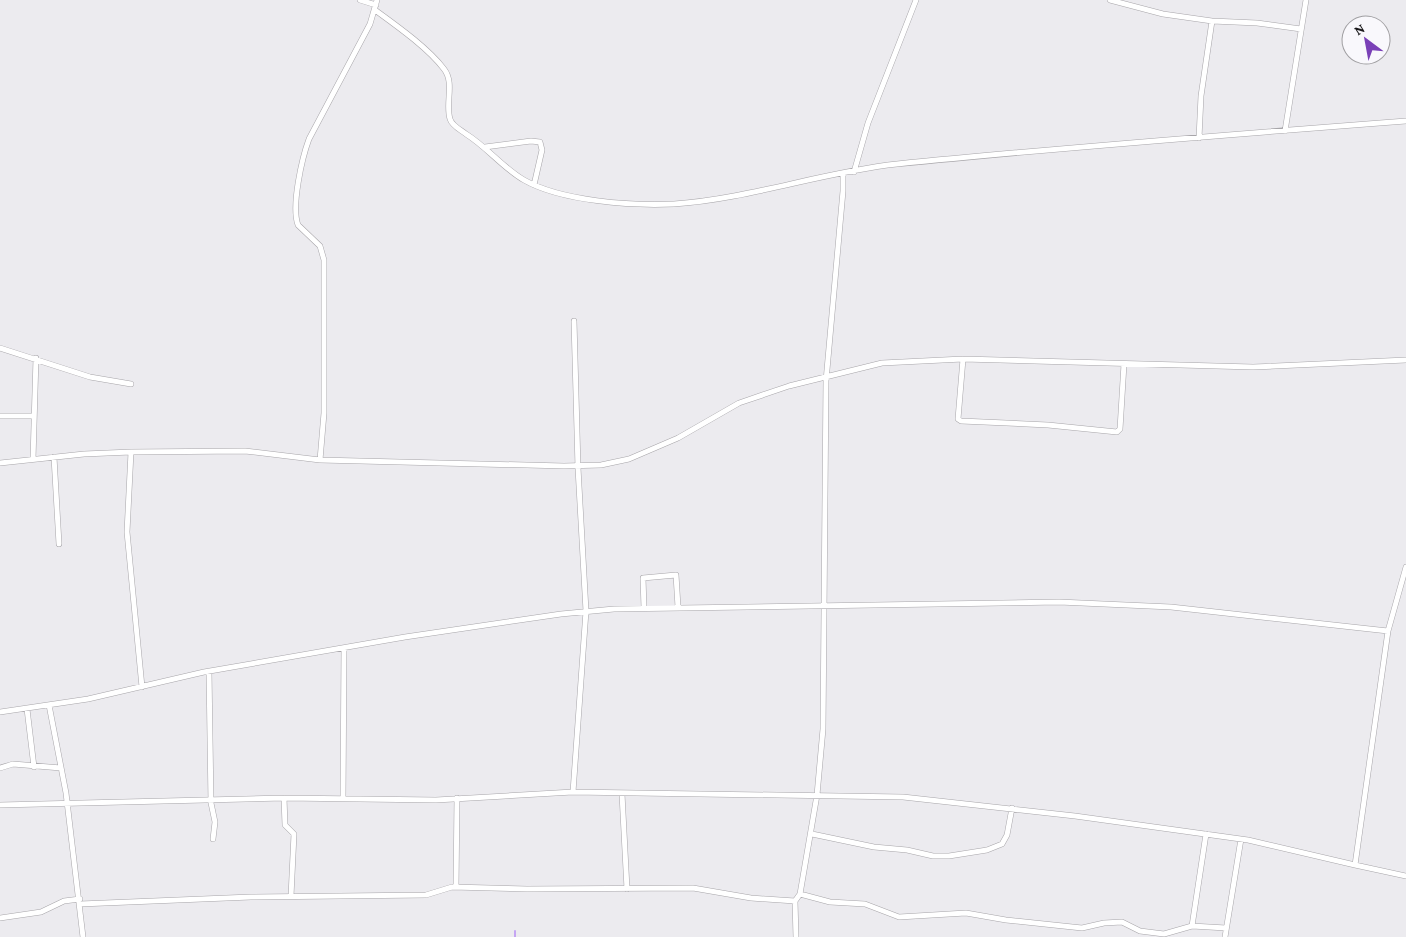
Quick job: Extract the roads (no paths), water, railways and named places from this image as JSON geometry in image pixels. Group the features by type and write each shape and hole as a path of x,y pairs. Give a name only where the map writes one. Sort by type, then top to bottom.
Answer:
{"street":[{"path":"360,0 376,5 445,71 449,81 450,121 485,147 516,175 534,184 578,198 673,204 895,164 1406,121"},
{"path":"854,172 868,123 916,0"},
{"path":"1110,0 1163,14 1212,21 1257,22 1301,29"},
{"path":"1285,131 1306,0"},
{"path":"320,460 324,412 324,260 320,246 300,228 296,220 297,202 305,150 309,139 370,24 376,5"},
{"path":"1199,138 1202,89 1212,21"},
{"path":"485,147 531,141 540,142 542,150 534,184"},
{"path":"796,937 795,901 800,894 812,834 818,795 823,721 827,377 843,198 843,174"},
{"path":"573,792 586,611 578,466 574,321"},
{"path":"0,348 90,376 131,384"},
{"path":"33,459 36,358"},
{"path":"963,359 958,418 961,421 1048,425 1116,432 1120,429 1124,364"},
{"path":"0,463 131,452 245,451 320,460 601,465 643,455 678,438 739,403 789,386 882,363 963,359 1253,367 1406,360"},
{"path":"0,416 33,416"},
{"path":"131,452 127,532 142,687"},
{"path":"54,457 59,544"},
{"path":"1355,865 1388,631 1406,567"},
{"path":"644,608 644,578 676,575 678,607"},
{"path":"0,712 49,705 209,672 434,632 586,611 678,607 921,605 1014,602 1130,604 1224,612 1388,631"},
{"path":"343,799 344,648"},
{"path":"209,672 211,802 215,822 213,840"},
{"path":"49,705 67,802 83,937"},
{"path":"27,708 34,767"},
{"path":"0,768 13,764 61,768"},
{"path":"0,805 67,802 211,802 284,798 457,798 573,792 903,796 1012,808 1241,839 1406,876"},
{"path":"622,794 627,889"},
{"path":"284,798 285,825 294,834 291,896"},
{"path":"456,887 457,798"},
{"path":"812,834 874,847 907,850 933,856 949,856 987,850 1002,844 1007,835 1012,808"},
{"path":"1192,926 1206,834"},
{"path":"1225,937 1241,839"},
{"path":"0,918 41,912 64,901 426,895 447,887 693,888 751,898 795,901"},
{"path":"800,894 830,902 865,904 903,918 966,912 1006,920 1082,928 1104,923 1122,922 1140,931 1164,934 1192,926 1226,928"}],"waterway":[{"path":"515,931 515,937"}]}
